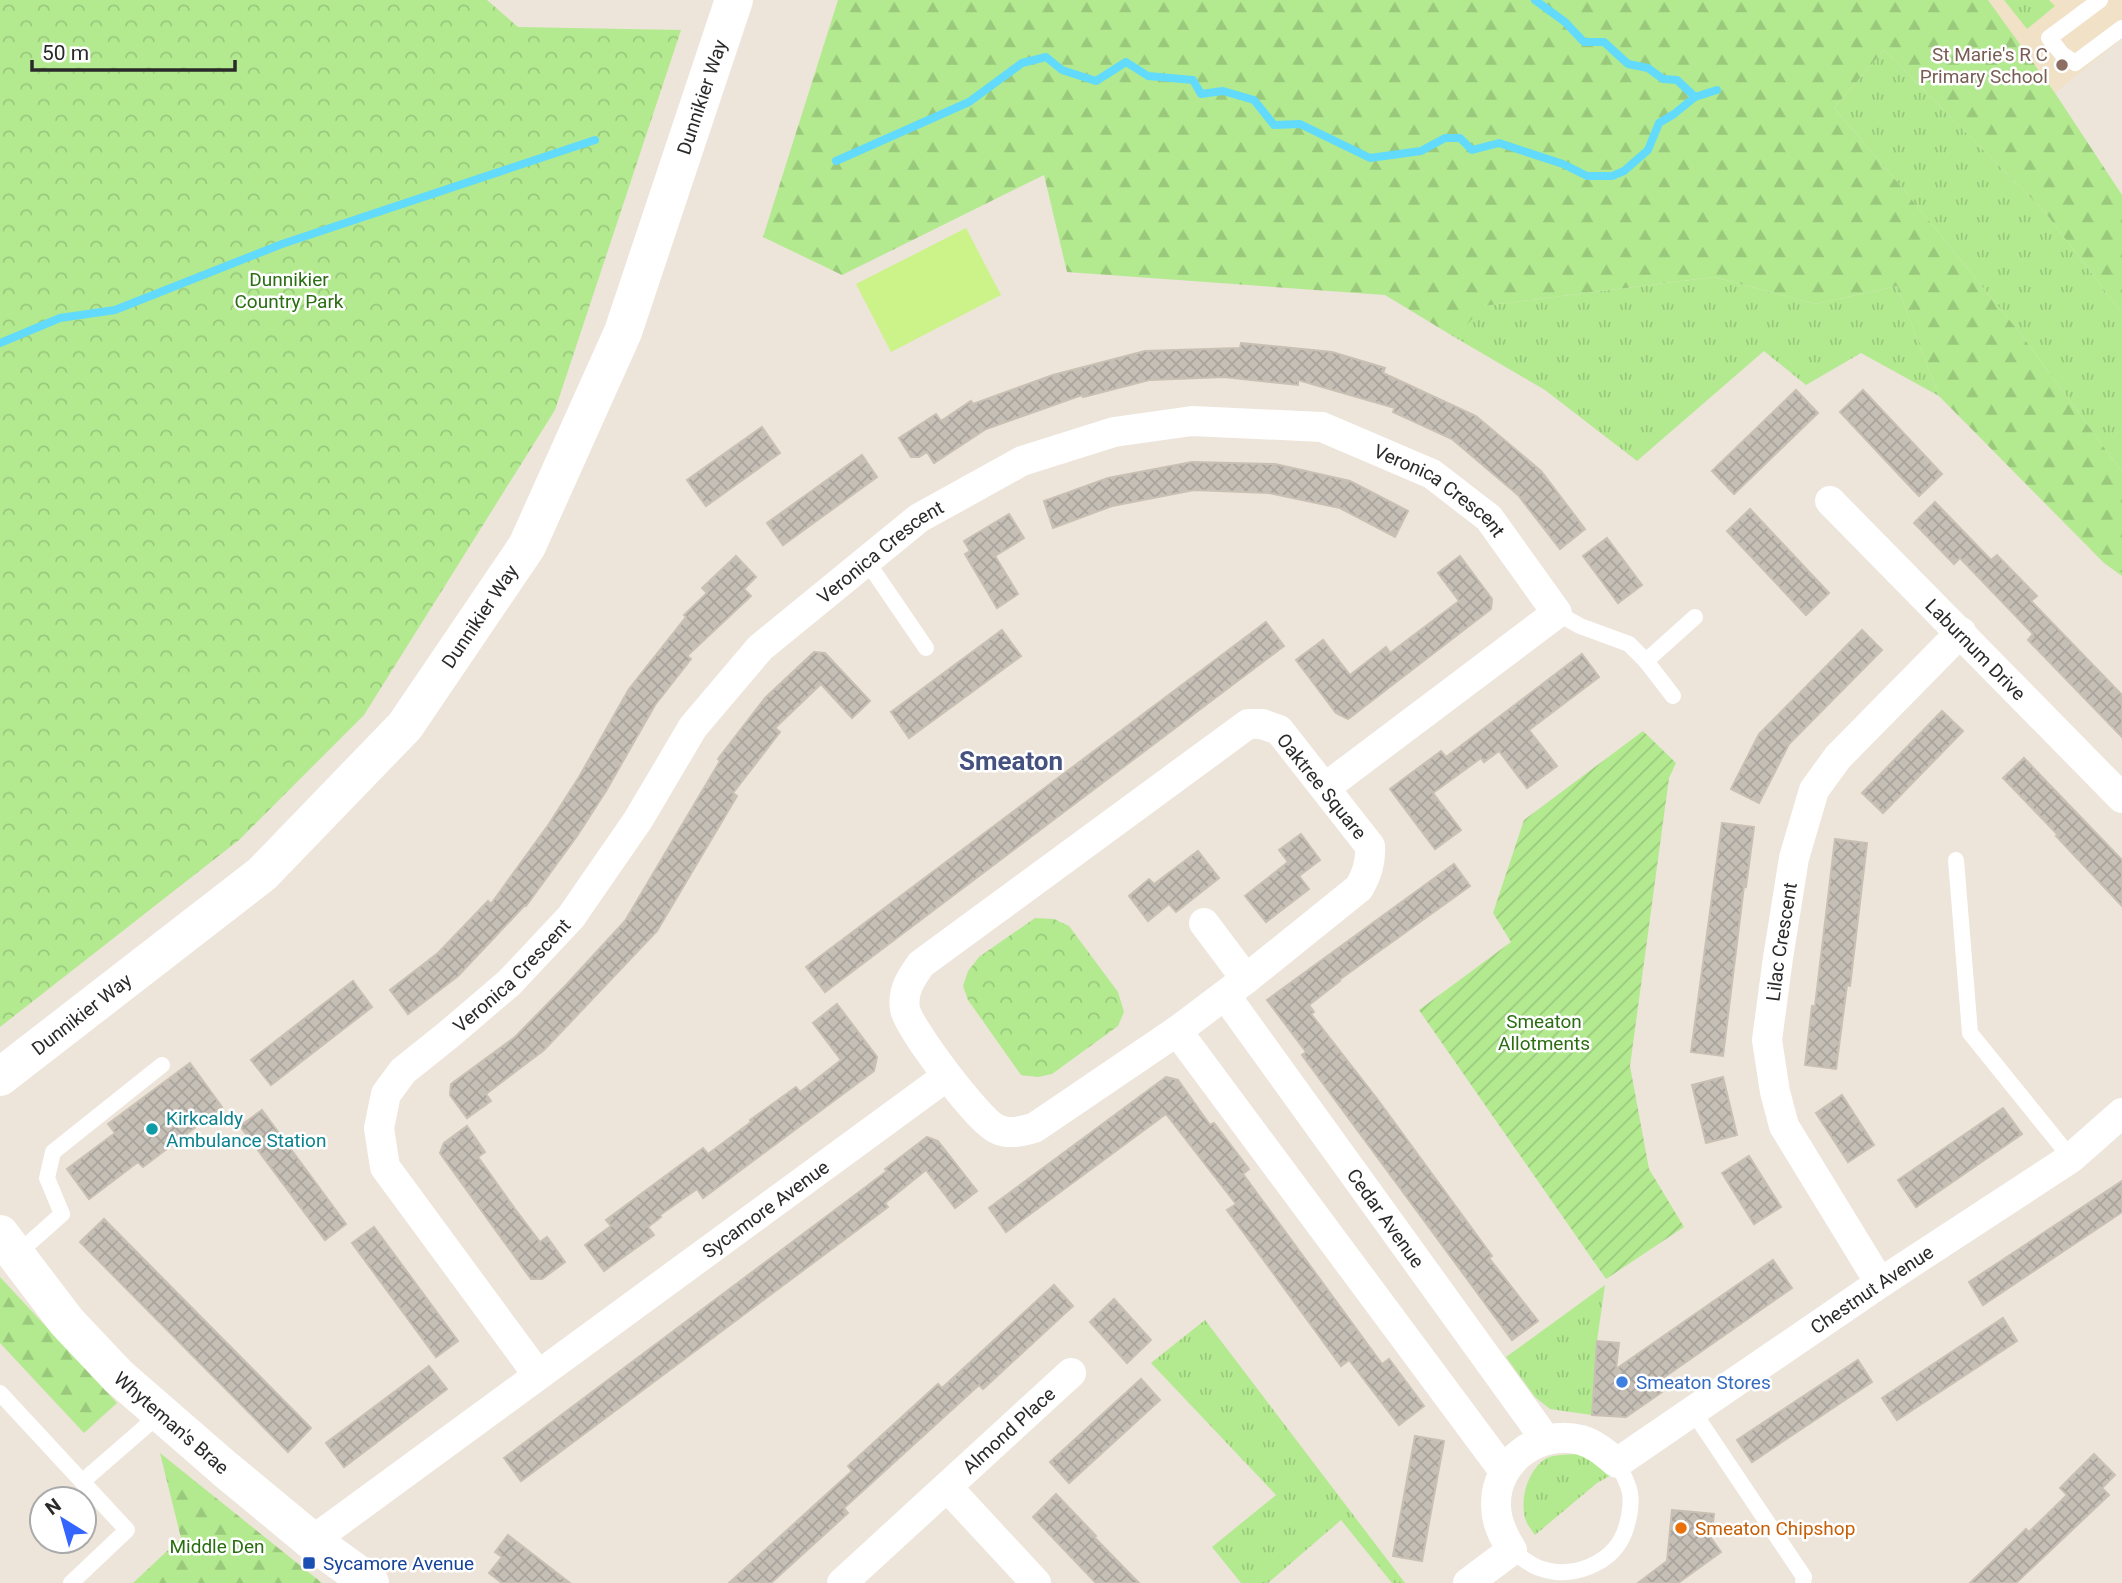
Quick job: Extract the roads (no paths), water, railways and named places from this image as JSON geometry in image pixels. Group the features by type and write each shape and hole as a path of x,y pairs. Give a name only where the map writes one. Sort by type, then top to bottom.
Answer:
{"main road":[{"name":"Dunnikier Way","path":"0,1077 262,874 413,715 527,546 623,332 734,0"},
{"name":"Whyteman's Brae","path":"8,1244 67,1322 118,1376 312,1541 370,1583"}],"street":[{"name":"Veronica Crescent","path":"538,1375 385,1167 379,1128 386,1094 403,1071 509,984 571,917 638,820 693,727 760,648 866,559 919,519 1022,461 1114,432 1192,421 1322,428 1432,474 1489,519 1557,613"},
{"name":"Laburnum Drive","path":"1830,501 2122,798"},
{"path":"1326,787 1557,613"},
{"name":"Lilac Crescent","path":"1880,1283 1784,1125 1775,1092 1767,1040 1794,858 1814,790 1838,757 1961,632"},
{"name":"Oaktree Square","path":"1248,724 1262,724 1279,730 1326,787 1370,846 1371,858 1367,875 1359,888 1177,1031 1034,1128 1019,1132 999,1131 988,1125 947,1076 905,1012 904,999 908,982 921,964 1248,724"},
{"name":"Cedar Avenue","path":"1204,923 1236,987 1546,1440"},
{"path":"1177,1031 1504,1471"},
{"name":"Sycamore Avenue","path":"312,1541 947,1076"},
{"name":"Chestnut Avenue","path":"1617,1463 1880,1283 2071,1158 2122,1113"},
{"name":"Almond Place","path":"842,1583 1071,1373"},
{"path":"1468,1583 1512,1550 1503,1535 1496,1503 1504,1471 1521,1452 1546,1440 1580,1440 1593,1445 1617,1463"},
{"name":"Almond Place","path":"947,1487 1036,1583"}],"lane":[{"path":"2099,0 2049,38 2062,54 2075,63 2122,28"},
{"path":"866,559 926,648"},
{"path":"1557,613 1580,626 1629,644 1673,696"},
{"path":"1646,661 1696,617"},
{"path":"1956,860 1970,1033 2071,1158"},
{"path":"8,1244 62,1214 47,1178 53,1152 162,1065"},
{"path":"0,1393 127,1530 71,1583"},
{"path":"1692,1410 1804,1577 1803,1583"},
{"path":"83,1481 160,1414"},
{"path":"1512,1550 1538,1568 1554,1572 1585,1569 1605,1558 1622,1538 1629,1518 1630,1493 1617,1463"}],"waterway":[{"path":"1535,0 1565,22 1584,42 1604,42 1628,64 1648,68 1663,79 1677,80 1695,97"},
{"path":"836,161 969,102 1022,63 1046,57 1062,70 1096,81 1126,62 1148,76 1193,80 1201,94 1223,91 1254,100 1274,125 1300,124 1370,158 1421,151 1445,138 1460,138 1472,150 1499,143 1563,164 1587,176 1612,176 1624,171 1648,150 1659,123 1695,97 1717,90"},
{"path":"0,343 60,318 115,310 282,244 595,140"}],"place":[{"name":"St Marie's R C Primary School","path":"2062,65"},
{"name":"Kirkcaldy Ambulance Station","path":"152,1129"},
{"name":"Smeaton Stores","path":"1622,1382"},
{"name":"Smeaton Chipshop","path":"1681,1528"},
{"name":"Sycamore Avenue","path":"309,1563"}],"district":[{"name":"Smeaton","path":"1011,761"}],"park label":[{"name":"Dunnikier Country Park","path":"289,290"},
{"name":"Smeaton Allotments","path":"1544,1032"},
{"name":"Middle Den","path":"217,1546"}]}
